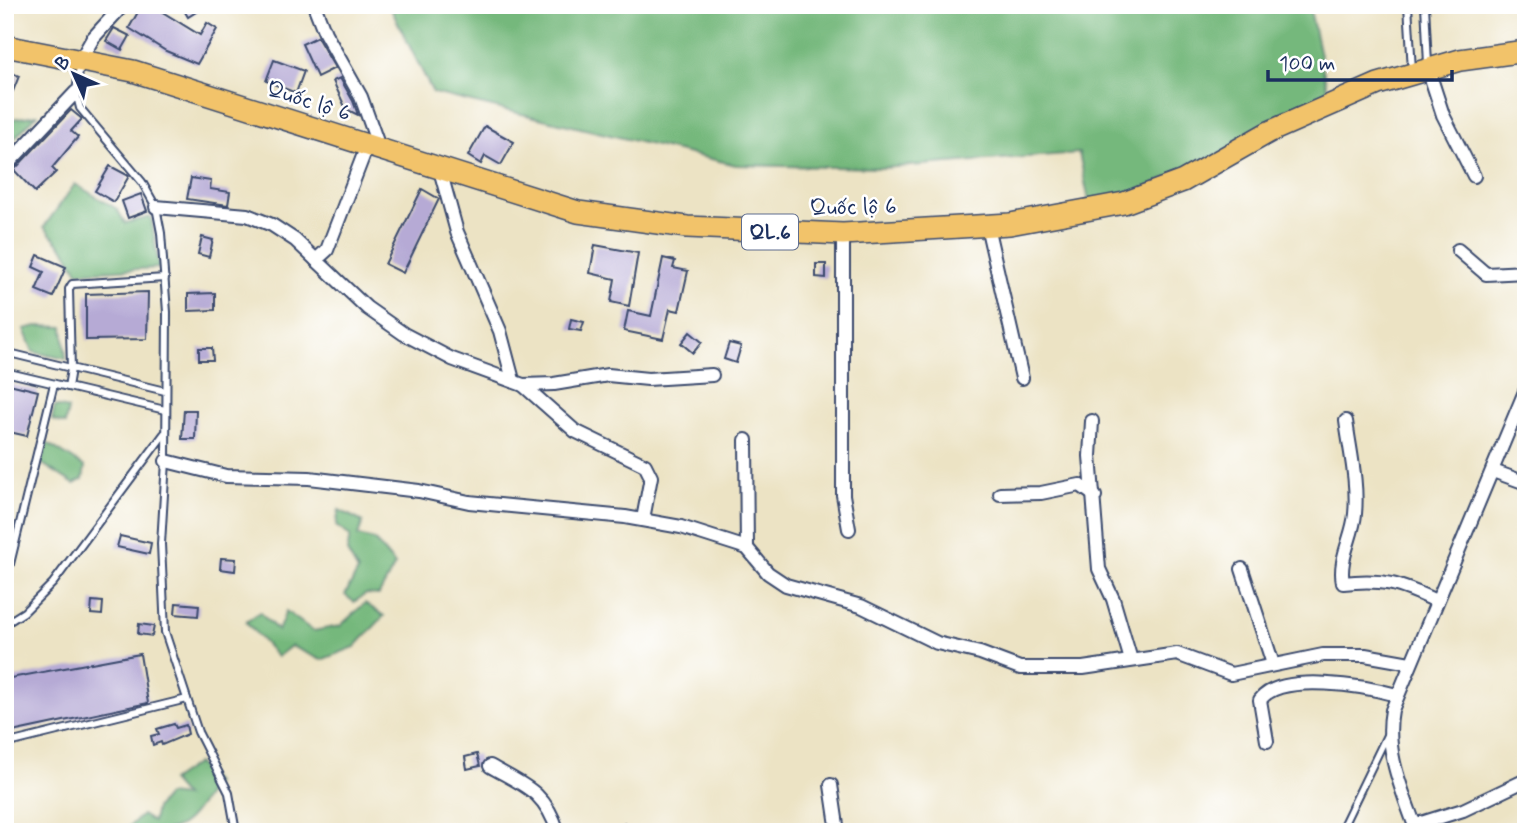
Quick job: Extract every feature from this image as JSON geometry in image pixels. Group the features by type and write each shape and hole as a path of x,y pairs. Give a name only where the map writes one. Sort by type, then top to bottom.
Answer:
{"highway":[{"name":"Quốc lộ 6","path":"5,46 133,71 545,203 603,217 727,230 844,234 987,226 1091,211 1153,194 1184,181 1269,132 1323,107 1420,71 1494,53 1526,51"}],"street":[{"path":"81,60 93,38 123,5"},
{"path":"314,5 331,44 360,97 374,148 327,250 316,260"},
{"path":"1420,71 1474,176"},
{"path":"5,167 76,92"},
{"path":"440,170 457,232 495,316 518,383 575,431 601,446 645,465 651,477 643,519"},
{"path":"156,207 247,215 285,233 367,309 404,334 452,359 518,383 554,384 608,375 648,379 712,375"},
{"path":"987,226 1021,378"},
{"path":"844,234 846,394 843,495 849,529"},
{"path":"1458,250 1486,274 1494,276 1526,272"},
{"path":"1526,388 1493,471 1409,663 1397,695 1388,732 1393,759 1416,828 1463,810 1526,780"},
{"path":"1092,421 1090,456 1095,496 1098,569 1114,598 1131,660"},
{"path":"1346,421 1354,477 1355,516 1341,569 1343,583 1370,579 1390,581 1436,601"},
{"path":"746,440 747,548"},
{"path":"166,461 226,476 309,478 419,491 469,502 643,519 701,532 747,548 768,573 786,586 861,606 929,640 980,653 1009,665 1032,669 1083,668 1177,654 1231,674 1273,664 1344,653 1409,663"},
{"path":"1493,471 1526,483"},
{"path":"1000,494 1041,493 1080,485 1090,489 1095,496"},
{"path":"1242,569 1273,664"},
{"path":"1267,741 1260,700 1272,691 1337,682 1397,695"},
{"path":"490,766 537,793 551,810 558,832"},
{"path":"831,785 838,832"}],"lane":[{"path":"1408,5 1420,71"},
{"path":"1420,71 1425,5"},
{"path":"81,60 76,92 80,108 86,119 133,171 156,207 165,278 166,461 161,544 165,632 203,745 229,793 236,832"},
{"path":"68,387 71,369 69,289 72,284 165,278"},
{"path":"5,352 166,391"},
{"path":"5,372 165,410"},
{"path":"5,573 10,564 54,384"},
{"path":"5,624 24,612 53,583 166,433"},
{"path":"13,742 187,699"},
{"path":"1340,832 1388,732"}],"green space":[{"path":"389,5 870,5 887,11 888,5 1309,5 1331,106 1091,211 1079,153 882,168 736,165 433,93"},
{"path":"37,115 5,148 5,120"},
{"path":"75,184 117,209 125,223 151,217 159,268 78,272 65,250 44,227"},
{"path":"37,326 63,327 66,359 33,352 24,329"},
{"path":"55,406 68,409 65,424 52,420"},
{"path":"47,443 85,467 83,479 74,484 41,463"},
{"path":"339,510 363,522 358,536 374,540 395,565 379,595 366,594 354,602 345,595 358,571 347,552 350,536 336,526"},
{"path":"365,603 384,616 355,647 321,660 291,646 277,657 246,622 260,612 278,631 286,611 313,631 340,626"},
{"path":"197,763 215,783 187,820 170,830 123,832 142,815 153,822 156,808 167,795 185,797 171,781"}],"building":[{"path":"142,5 151,5 200,35 207,23 217,29 197,64 166,51 129,28"},
{"path":"181,5 207,5 188,17"},
{"path":"114,28 130,36 122,50 106,41"},
{"path":"317,37 335,68 317,77 302,44"},
{"path":"274,60 304,71 296,93 266,81"},
{"path":"5,70 19,76 13,91 5,87"},
{"path":"340,78 358,115 346,109 333,81"},
{"path":"71,110 82,119 71,131 78,137 52,168 56,172 35,192 14,170"},
{"path":"485,126 514,142 501,165 485,156 481,164 468,156"},
{"path":"110,166 129,176 114,202 95,191"},
{"path":"191,178 211,181 210,189 230,192 228,205 187,199"},
{"path":"422,189 439,199 403,273 385,264"},
{"path":"141,194 147,211 128,218 122,201"},
{"path":"202,237 213,240 209,257 198,254"},
{"path":"595,245 638,253 629,306 611,302 615,279 590,273"},
{"path":"38,255 66,267 53,297 36,290 44,272 33,267"},
{"path":"663,258 675,261 673,268 688,271 679,311 670,309 663,339 624,331 628,311 651,316"},
{"path":"816,264 826,264 826,278 816,277"},
{"path":"148,292 147,339 86,340 86,294"},
{"path":"215,293 215,310 188,311 188,294"},
{"path":"571,319 584,322 581,331 569,329"},
{"path":"690,332 702,342 693,353 681,343"},
{"path":"729,343 741,346 736,363 724,359"},
{"path":"199,348 212,348 213,360 199,360"},
{"path":"5,383 38,391 27,436 5,431"},
{"path":"184,410 196,410 195,439 182,439"},
{"path":"120,536 151,543 149,554 117,547"},
{"path":"221,558 236,559 235,571 220,569"},
{"path":"92,601 103,602 102,615 91,614"},
{"path":"176,603 199,605 198,616 175,614"},
{"path":"139,624 154,626 152,636 138,634"},
{"path":"140,654 148,703 12,732 5,679"},
{"path":"174,724 176,728 186,725 188,734 162,745 161,742 153,745 151,736 159,734 157,729"},
{"path":"477,754 480,766 467,769 465,757"}]}
